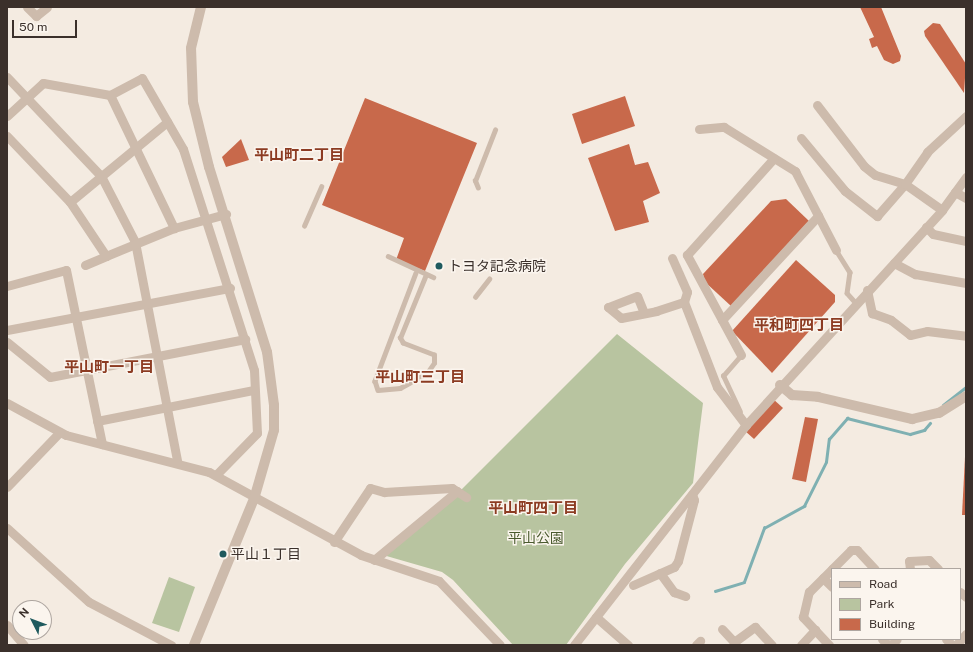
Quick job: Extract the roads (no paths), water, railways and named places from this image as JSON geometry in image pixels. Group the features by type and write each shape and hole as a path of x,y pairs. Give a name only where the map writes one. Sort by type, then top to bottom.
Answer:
{"street":[{"path":"28,7 36,16 47,7"},
{"path":"194,645 254,499 274,430 272,378 226,214 209,167 193,102 191,48 201,7"},
{"path":"7,77 101,176 135,242 177,461"},
{"path":"7,116 43,83 110,95 142,78 183,149 230,288 254,370 257,433 216,475"},
{"path":"110,95 174,228"},
{"path":"817,105 864,166 875,175 905,184 942,210"},
{"path":"801,138 845,190 877,216 905,184 927,152 966,116"},
{"path":"70,202 167,122"},
{"path":"699,129 724,127 795,171 836,250"},
{"path":"7,136 70,202 106,256"},
{"path":"741,355 687,255 774,158"},
{"path":"574,645 780,384 942,210 966,177"},
{"path":"955,192 966,198"},
{"path":"85,265 135,242 174,228 226,214"},
{"path":"722,320 818,216"},
{"path":"926,227 933,234 966,241"},
{"path":"672,258 687,292 684,302 717,388 747,424"},
{"path":"894,263 915,274 966,283"},
{"path":"7,286 66,270 78,317 102,444"},
{"path":"8,327 78,317 230,288"},
{"path":"867,290 872,313 891,320 910,335 927,331 966,336"},
{"path":"644,313 684,302"},
{"path":"7,342 50,377 88,368 245,339"},
{"path":"780,384 792,395 818,397 912,419 939,413 966,396"},
{"path":"97,421 254,390"},
{"path":"7,403 60,432 102,444 177,461 216,475 254,499 334,542 374,560 439,581 500,645"},
{"path":"7,487 60,432"},
{"path":"334,542 370,488 384,492 457,491 466,497"},
{"path":"374,560 457,491"},
{"path":"633,585 660,573 678,561 694,500 692,494"},
{"path":"7,528 89,602 171,645"},
{"path":"833,568 851,550 856,550 874,568"},
{"path":"910,568 909,561 929,560 937,568"},
{"path":"829,645 803,617 809,592 831,570"},
{"path":"660,573 674,592 686,596"},
{"path":"823,578 831,586"},
{"path":"596,617 628,645"},
{"path":"7,625 24,645"},
{"path":"722,628 734,642 755,627 772,645"},
{"path":"800,645 815,630"}],"lane":[{"path":"478,188 475,181 494,130"},
{"path":"304,226 321,187"},
{"path":"836,250 850,272 847,293 855,302"},
{"path":"388,256 432,277"},
{"path":"416,273 375,381 378,390 400,388 427,373 434,363 434,355 403,343 400,338 425,277"},
{"path":"475,297 489,279"},
{"path":"741,355 724,376 747,424"}],"waterway":[{"path":"943,405 966,387"},
{"path":"715,591 744,582 764,528 804,506 826,462 829,439 847,418 910,434 924,430 930,423"}],"place":[{"name":"トヨタ記念病院","path":"439,266"},
{"name":"平山１丁目","path":"223,554"}],"district":[{"name":"平山町二丁目","path":"299,155"},
{"name":"平和町四丁目","path":"799,325"},
{"name":"平山町一丁目","path":"109,367"},
{"name":"平山町三丁目","path":"420,377"},
{"name":"平山町四丁目","path":"533,508"}],"park label":[{"name":"平山公園","path":"536,538"}]}
